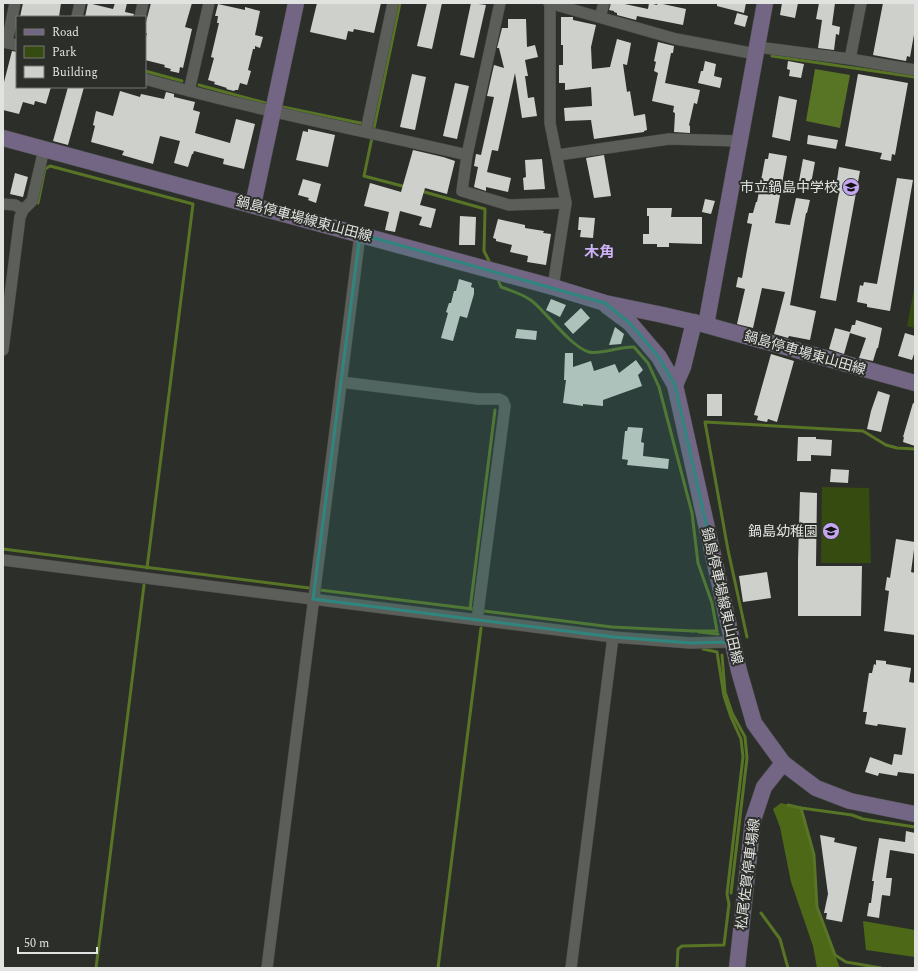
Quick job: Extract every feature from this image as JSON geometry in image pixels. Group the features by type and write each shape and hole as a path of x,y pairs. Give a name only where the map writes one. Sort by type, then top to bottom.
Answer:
{"main road":[{"path":"253,205 296,3"},
{"path":"675,385 700,324 740,141 765,3"},
{"name":"鍋島停車場線東山田線","path":"3,138 554,287 605,303 700,324"},
{"name":"鍋島停車場線東山田線","path":"605,303 630,323 659,357 675,385 739,671 754,723 783,763 816,788 850,801 915,814"},
{"name":"鍋島停車場東山田線","path":"700,324 915,383"},
{"name":"松尾佐賀停車場線","path":"737,968 753,820 764,787 783,763"}],"street":[{"path":"9,43 15,3"},
{"path":"77,16 80,3"},
{"path":"140,16 143,3"},
{"path":"189,91 209,3"},
{"path":"371,132 393,3"},
{"path":"500,3 467,154 462,191 509,205 566,203"},
{"path":"554,287 566,203 558,155 550,123 550,3 676,39 757,50 850,59 915,70"},
{"path":"600,17 604,3"},
{"path":"850,59 861,3"},
{"path":"146,79 273,112 467,154"},
{"path":"558,155 669,139 740,141"},
{"path":"3,350 20,217 23,210 32,201 44,149"},
{"path":"3,204 15,205 23,210"},
{"path":"267,968 360,234"},
{"path":"341,382 478,398 499,399 503,401 505,406 477,620"},
{"path":"3,560 613,637 690,644 733,642"},
{"path":"571,968 613,637"}],"highlighted area":[{"path":"360,234 605,303 630,323 659,357 675,385 733,642 690,643 613,637 313,599"}],"green space":[{"path":"915,284 915,328 907,326"},
{"path":"822,487 869,488 871,563 821,563"}],"shaded area":[{"path":"815,69 850,75 840,128 806,121"},
{"path":"781,803 801,808 814,855 817,907 840,968 817,968 813,946 791,882 780,827 773,809"},
{"path":"863,921 915,930 915,957 866,950"}],"building":[{"path":"23,3 61,3 59,16 20,16"},
{"path":"88,3 113,9 115,3 127,3 125,12 134,14 133,16 85,16"},
{"path":"151,3 192,3 185,27 192,29 183,68 180,67 179,73 170,71 171,69 164,67 165,65 146,60 146,22"},
{"path":"317,3 381,3 374,33 354,29 353,32 348,31 346,40 310,32"},
{"path":"427,3 442,3 432,49 417,46"},
{"path":"471,3 486,5 474,58 460,55"},
{"path":"611,3 620,3 648,9 649,3 657,5 658,3 686,9 683,25 637,16 636,20 617,15 614,11 609,10"},
{"path":"717,3 746,3 744,13 717,6"},
{"path":"782,3 798,3 795,18 780,15"},
{"path":"819,3 835,3 832,25 840,27 839,35 836,34 834,50 818,48 822,20 816,19"},
{"path":"883,3 915,3 915,29 910,57 907,56 906,61 873,55"},
{"path":"218,4 245,10 245,7 260,11 255,35 263,37 260,48 255,46 255,49 253,49 248,70 251,71 247,85 240,83 238,90 234,91 214,84 215,82 208,80 214,58 211,57 219,23 217,23 218,16 215,16"},
{"path":"737,13 748,16 745,27 734,24"},
{"path":"561,17 573,17 573,20 596,25 591,47 592,69 610,67 617,39 631,43 627,65 623,64 627,92 630,91 634,116 645,114 647,130 644,132 594,139 591,120 565,121 564,108 592,106 591,87 565,90 565,83 559,83 559,65 563,65"},
{"path":"508,19 526,19 527,47 535,45 538,57 525,60 528,76 525,76 528,98 534,97 537,116 522,118 515,73 498,151 492,150 487,172 511,178 508,192 486,187 486,191 474,187 478,167 474,166 476,154 481,155 494,97 487,96 494,65 504,68 499,48 497,48 502,28 508,28"},
{"path":"658,42 674,46 673,53 671,53 665,83 700,90 697,104 694,103 689,125 690,133 674,132 674,106 652,101 658,73 654,71 656,62 654,61"},
{"path":"12,51 16,52 16,88 51,88 46,104 35,101 34,105 23,102 19,114 3,110 3,86"},
{"path":"705,61 716,64 714,76 722,78 720,88 698,83"},
{"path":"788,61 804,64 801,78 789,76 790,70 787,69"},
{"path":"412,74 426,77 415,130 400,127"},
{"path":"858,74 908,83 895,155 892,154 891,161 880,159 882,153 845,146"},
{"path":"455,83 469,86 457,139 443,136"},
{"path":"68,88 84,88 68,145 53,141"},
{"path":"120,91 140,97 141,94 164,99 166,92 174,94 174,97 195,102 193,110 200,112 195,133 230,143 236,119 255,124 244,169 223,164 224,159 194,151 188,167 174,163 180,141 160,136 153,164 122,155 124,151 91,142 95,126 93,125 96,111 113,116"},
{"path":"779,96 797,100 790,141 772,137"},
{"path":"308,129 335,135 328,167 296,160 303,131 308,132"},
{"path":"808,135 838,140 836,149 807,144"},
{"path":"413,150 455,161 447,194 425,188 420,205 436,209 431,228 419,225 422,217 400,211 395,232 385,230 389,212 364,206 370,183 401,192"},
{"path":"769,153 787,156 775,223 790,225 796,198 810,200 806,213 790,305 816,311 810,340 789,336 788,338 774,334 785,292 762,288 753,328 737,324 745,289 736,287 738,277 742,278 752,224 747,223 749,213 753,213 757,202 765,159 768,159"},
{"path":"604,155 611,196 594,198 586,158"},
{"path":"542,159 545,189 524,190 523,178 526,177 525,160"},
{"path":"803,159 815,162 811,184 799,181"},
{"path":"839,167 860,171 836,301 820,298 839,193 835,193"},
{"path":"15,173 28,177 23,197 10,194"},
{"path":"897,178 913,180 890,311 867,307 867,304 857,302 860,285 863,286 864,282 877,284"},
{"path":"303,179 321,184 316,203 308,200 309,198 298,195"},
{"path":"705,199 715,201 711,214 702,212"},
{"path":"647,208 672,208 671,217 702,217 702,244 669,243 669,247 657,247 657,244 643,244 643,234 649,234 649,216 647,216"},
{"path":"460,216 476,217 475,245 459,245"},
{"path":"579,217 595,218 593,238 580,237 581,230 578,230"},
{"path":"498,219 525,225 525,228 544,231 543,233 551,234 546,265 527,262 528,256 510,252 512,245 496,241 496,239 493,238"},
{"path":"459,279 472,283 471,287 474,288 474,294 467,318 460,316 453,341 441,338 448,313 446,312 449,303 451,303 454,291 456,291"},
{"path":"551,299 566,305 560,317 546,310"},
{"path":"581,308 590,318 573,334 564,324"},
{"path":"856,320 882,328 878,348 873,361 859,358 866,338 850,333 844,354 829,349 835,328 850,332 852,325 855,325"},
{"path":"615,327 624,334 621,344 609,345"},
{"path":"517,329 537,331 536,340 515,338"},
{"path":"905,333 915,336 915,351 912,360 898,356"},
{"path":"565,353 573,353 573,367 591,361 594,371 615,364 619,373 636,360 643,370 638,375 642,386 603,400 603,406 583,404 583,406 563,403 566,380 564,380"},
{"path":"771,354 794,361 777,422 768,419 767,422 757,420 758,416 754,415"},
{"path":"878,391 890,395 881,432 867,429"},
{"path":"707,394 722,394 722,416 707,416"},
{"path":"913,403 915,404 915,446 903,442 903,437"},
{"path":"628,427 643,428 641,442 644,443 643,456 669,459 668,469 627,465 628,460 622,459 625,431 627,431"},
{"path":"798,437 816,437 816,439 832,440 831,456 811,455 811,461 797,461"},
{"path":"831,469 849,470 848,483 830,482"},
{"path":"800,492 817,493 816,566 862,566 861,616 798,616"},
{"path":"896,539 915,542 911,572 915,573 915,635 884,631 889,591 885,590 887,577 890,578"},
{"path":"767,572 771,598 743,602 739,576"},
{"path":"876,660 886,661 886,664 911,668 909,682 915,683 915,774 898,772 897,776 879,773 878,776 865,772 870,757 892,765 894,754 902,755 906,728 878,724 877,726 865,724 867,712 863,712 869,673 872,673 874,664 876,665"},
{"path":"906,831 915,833 915,854 890,850 886,878 892,878 890,896 882,895 879,918 867,916 869,903 871,903 874,881 872,881 879,838 905,842"},
{"path":"820,835 835,838 834,842 857,847 842,922 826,919 827,913 824,913 828,894"}],"waterway":[{"path":"400,3 364,176 406,187"},
{"path":"772,56 915,77"},
{"path":"146,71 182,81"},
{"path":"199,85 269,104"},
{"path":"278,106 365,124"},
{"path":"38,203 45,169 50,166 193,204 147,568"},
{"path":"421,191 485,209 484,251 491,265"},
{"path":"497,277 501,287 532,301 567,337 582,349 594,353 634,347 648,363 659,387 692,513 698,563 712,603 717,631 692,631"},
{"path":"470,609 495,410"},
{"path":"747,637 728,550 705,422 863,431 886,445 897,448 915,449"},
{"path":"3,549 309,588"},
{"path":"96,968 144,585"},
{"path":"320,590 473,609"},
{"path":"484,611 612,627 693,631"},
{"path":"438,968 481,628"},
{"path":"699,632 718,634"},
{"path":"677,968 678,949 682,946 724,945 729,904 727,894 743,757 741,739 731,717 724,696 717,652 703,649"},
{"path":"722,655 725,692 732,713 745,737 747,758 731,893"},
{"path":"788,805 915,827"},
{"path":"801,808 814,855 817,907 835,955 846,962 881,968"},
{"path":"761,913 780,939 788,968"}],"place":[{"name":"市立鍋島中学校","path":"851,187"},
{"name":"鍋島幼稚園","path":"831,531"}],"district":[{"name":"木角","path":"599,252"}]}
